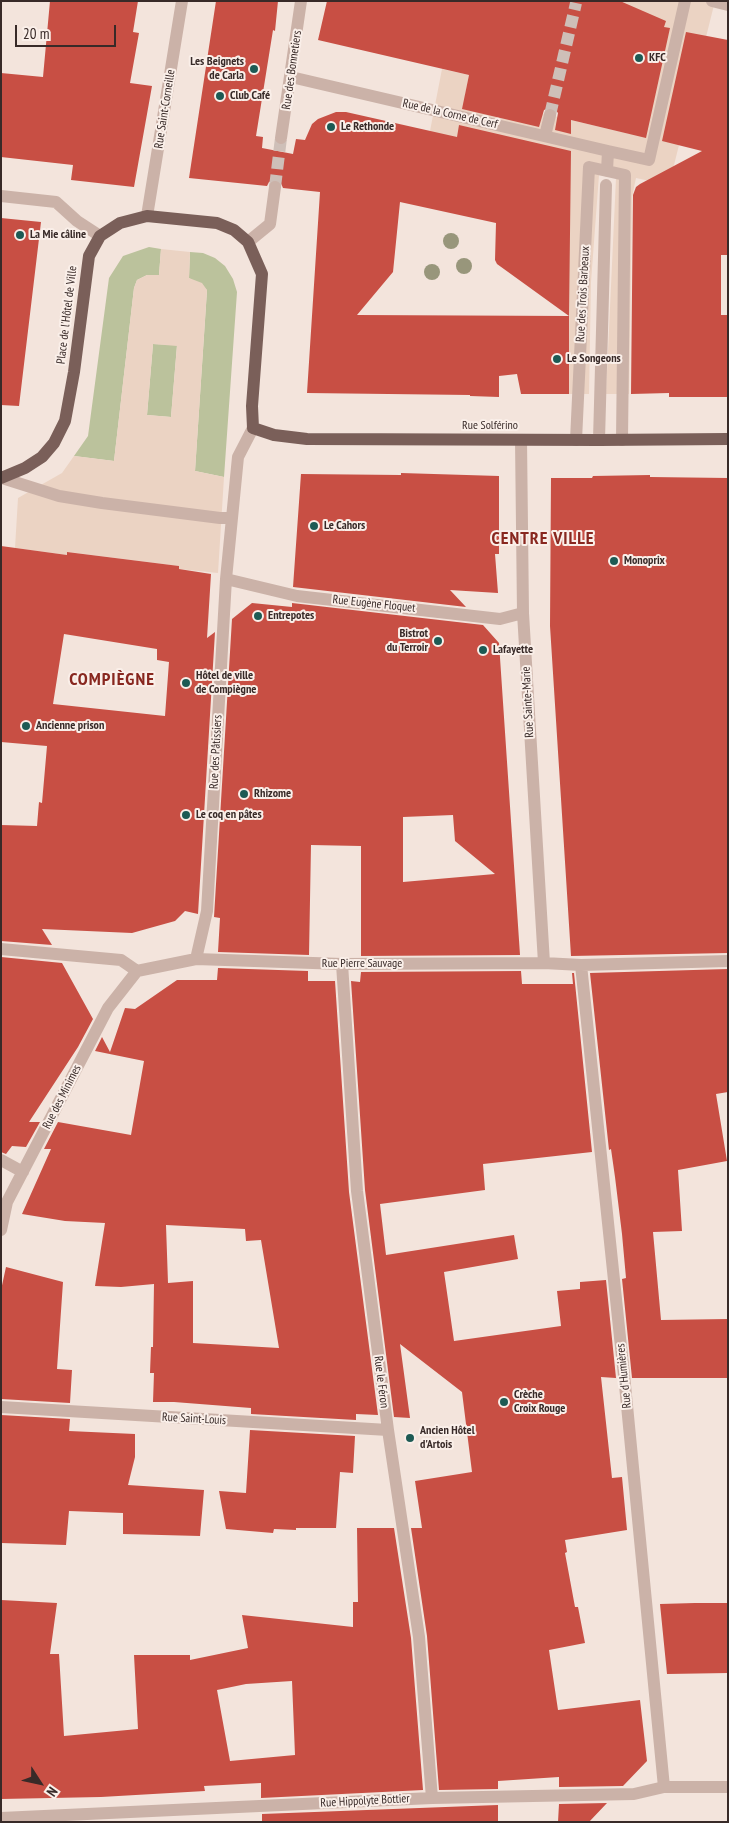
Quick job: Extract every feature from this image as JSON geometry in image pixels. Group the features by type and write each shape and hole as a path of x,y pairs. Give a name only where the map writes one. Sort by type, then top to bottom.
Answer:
{"main road":[{"path":"100,236 120,223 147,216 217,223 234,230 248,242 262,274 252,406 254,428"},
{"name":"Place de l'Hôtel de Ville","path":"2,478 25,468 42,457 54,443 65,421 74,372 89,256 100,236"},
{"name":"Rue Solférino","path":"254,428 274,435 307,439 728,439"}],"street":[{"name":"Rue Saint-Corneille","path":"147,216 182,1"},
{"name":"Rue des Bonnetiers","path":"281,138 292,76 301,1"},
{"path":"622,440 625,175 607,171 608,151 649,160 685,1"},
{"path":"712,1 728,5"},
{"name":"Rue de la Corne de Cerf","path":"292,76 608,151"},
{"path":"545,136 550,115"},
{"name":"Rue des Trois Barbeaux","path":"576,440 589,167 607,171"},
{"name":"Rue des Trois Barbeaux","path":"599,440 606,185"},
{"path":"248,242 270,224 275,187"},
{"path":"1,196 56,202 100,236"},
{"name":"Rue des Pâtissiers","path":"196,959 207,911 226,580 238,457 254,428"},
{"name":"Rue Sainte-Marie","path":"522,440 523,613 544,963"},
{"path":"2,478 60,496 171,512 232,518"},
{"name":"Rue Eugène Floquet","path":"226,580 297,596 500,619 523,613"},
{"path":"1,949 121,960 137,971"},
{"name":"Rue Pierre Sauvage","path":"137,971 196,959 342,964 544,963 580,965 728,961"},
{"name":"Rue le Féron","path":"342,964 357,1191 388,1430 419,1637 432,1798"},
{"name":"Rue d'Humières","path":"580,965 626,1385 664,1788"},
{"name":"Rue des Minimes","path":"1,1230 4,1203 23,1172 108,1008 137,971"},
{"path":"1,1160 23,1172"},
{"name":"Rue Saint-Louis","path":"1,1407 388,1430"},
{"name":"Rue Hippolyte Bottier","path":"1,1818 432,1798 634,1794 664,1788 728,1787"}],"green space":[{"path":"149,247 161,249 159,275 147,275 137,280 134,288 114,461 74,456 88,436 109,278 123,256"},
{"path":"190,252 203,253 215,258 225,266 233,279 237,292 224,477 195,471 207,290 189,278"},
{"path":"153,344 177,345 171,417 147,415"}],"shaded area":[{"path":"620,1 715,1 669,185 636,178 632,197 629,394 606,394 616,178 599,175 591,282 589,394 569,394 569,286 430,131 442,69 469,75 465,95 630,134"},
{"path":"161,249 190,252 189,278 202,283 207,290 195,471 224,477 218,573 179,569 179,566 68,552 67,555 15,548 18,498 62,473 74,456 114,461 134,288 137,280 147,275 159,275","holes":["153,344 177,346 171,417 147,415"]}],"building":[{"path":"50,1 138,1 133,32 139,33 130,83 152,86 134,187 71,180 73,165 1,157 1,73 43,77"},
{"path":"216,1 278,1 275,31 273,30 256,136 263,137 262,148 293,154 296,139 305,140 312,124 318,119 336,112 346,112 457,137 459,125 571,151 569,394 521,394 517,374 499,376 499,397 307,393 320,192 283,188 280,181 276,179 269,182 267,186 189,178","holes":["400,202 496,223 495,260 497,264 569,316 357,315 393,272"]},
{"path":"327,1 620,1 666,21 664,27 670,28 646,138 571,120 571,134 555,130 558,113 551,107 544,110 539,127 462,109 469,75 318,40"},
{"path":"686,32 728,40 728,255 721,255 721,315 728,315 728,397 669,397 669,393 631,394 633,195 636,187 640,184 702,151 662,141"},
{"path":"1,218 41,222 19,406 1,405"},
{"path":"401,473 499,476 499,554 495,554 498,593 450,590 466,607 293,587 301,474 401,475"},
{"path":"650,475 650,477 728,478 728,953 571,956 550,626 551,478"},
{"path":"1,546 67,555 67,552 179,566 179,569 211,574 207,638 215,632 198,914 185,911 175,921 132,933 42,929 52,945 1,941 1,825 37,826 39,802 42,803 47,746 1,742","holes":["64,634 157,649 157,660 169,662 165,716 53,704"]},
{"path":"252,603 292,607 292,603 483,625 499,643 520,955 361,956 361,846 311,845 309,955 218,952 220,918 214,917 232,619","holes":["453,815 455,841 495,874 403,882 403,817"]},
{"path":"1,957 62,963 93,1019 78,1047 29,1122 40,1122 26,1147 12,1146 6,1154 1,1152"},
{"path":"218,968 308,971 308,981 335,981 349,1192 378,1415 356,1414 356,1420 251,1414 251,1408 153,1402 154,1373 150,1373 151,1347 153,1347 154,1284 121,1287 95,1286 105,1223 65,1221 22,1214 51,1149 44,1149 58,1122 131,1135 144,1061 95,1051 102,1037 110,1052 125,1008 135,1009 177,980 217,980","holes":["166,1225 245,1229 246,1241 261,1240 279,1348 193,1343 193,1281 168,1283"]},
{"path":"728,969 728,1092 716,1094 727,1161 678,1170 682,1231 653,1232 661,1320 728,1319 728,1378 632,1378 622,1279 626,1278 622,1234 611,1149 609,1150 590,973"},
{"path":"521,971 522,984 573,984 572,973 574,973 592,1152 483,1164 485,1190 380,1204 386,1255 514,1235 518,1259 444,1272 454,1341 561,1326 557,1291 580,1289 580,1282 606,1280 616,1378 601,1377 612,1478 622,1477 627,1530 565,1540 567,1552 565,1553 575,1607 578,1607 585,1643 549,1650 558,1710 640,1700 647,1761 623,1786 559,1787 559,1777 498,1781 498,1789 439,1790 427,1636 411,1528 422,1528 415,1481 472,1472 462,1392 400,1344 410,1418 394,1417 365,1190 351,981 360,982 361,972"},
{"path":"6,1267 63,1282 57,1369 72,1370 70,1403 1,1399 1,1290"},
{"path":"1,1415 70,1419 69,1431 135,1434 135,1457 128,1485 204,1490 200,1536 123,1534 123,1513 69,1511 66,1545 1,1543"},
{"path":"250,1430 355,1436 353,1473 340,1472 336,1528 274,1529 273,1533 226,1529 219,1491 246,1493"},
{"path":"357,1528 394,1528 411,1638 423,1790 261,1798 261,1783 204,1786 205,1791 101,1797 1,1799 1,1600 57,1603 50,1654 59,1654 64,1736 138,1729 134,1655 190,1655 190,1660 248,1648 242,1615 353,1627 353,1602 358,1602","holes":["292,1681 295,1755 230,1761 217,1690 246,1684"]},
{"path":"728,1603 728,1673 667,1674 660,1604"},
{"path":"607,1803 589,1822 558,1822 559,1804"},
{"path":"498,1805 498,1822 262,1822 262,1814"}],"tunnel":[{"path":"550,115 576,3"},
{"path":"275,187 281,138"}],"place":[{"name":"KFC","path":"639,58"},
{"name":"Les Beignets de Carla","path":"254,69"},
{"name":"Club Café","path":"220,96"},
{"name":"Le Rethonde","path":"331,127"},
{"name":"La Mie câline","path":"20,235"},
{"name":"Le Songeons","path":"557,359"},
{"name":"Le Cahors","path":"314,526"},
{"name":"Monoprix","path":"614,561"},
{"name":"Entrepotes","path":"258,616"},
{"name":"Bistrot du Terroir","path":"438,641"},
{"name":"Lafayette","path":"483,650"},
{"name":"Hôtel de ville de Compiègne","path":"186,683"},
{"name":"Ancienne prison","path":"26,726"},
{"name":"Rhizome","path":"244,794"},
{"name":"Le coq en pâtes","path":"186,815"},
{"name":"Crèche Croix Rouge","path":"504,1402"},
{"name":"Ancien Hôtel d'Artois","path":"410,1438"}],"district":[{"name":"CENTRE VILLE","path":"543,539"},
{"name":"COMPIÈGNE","path":"112,680"}]}
